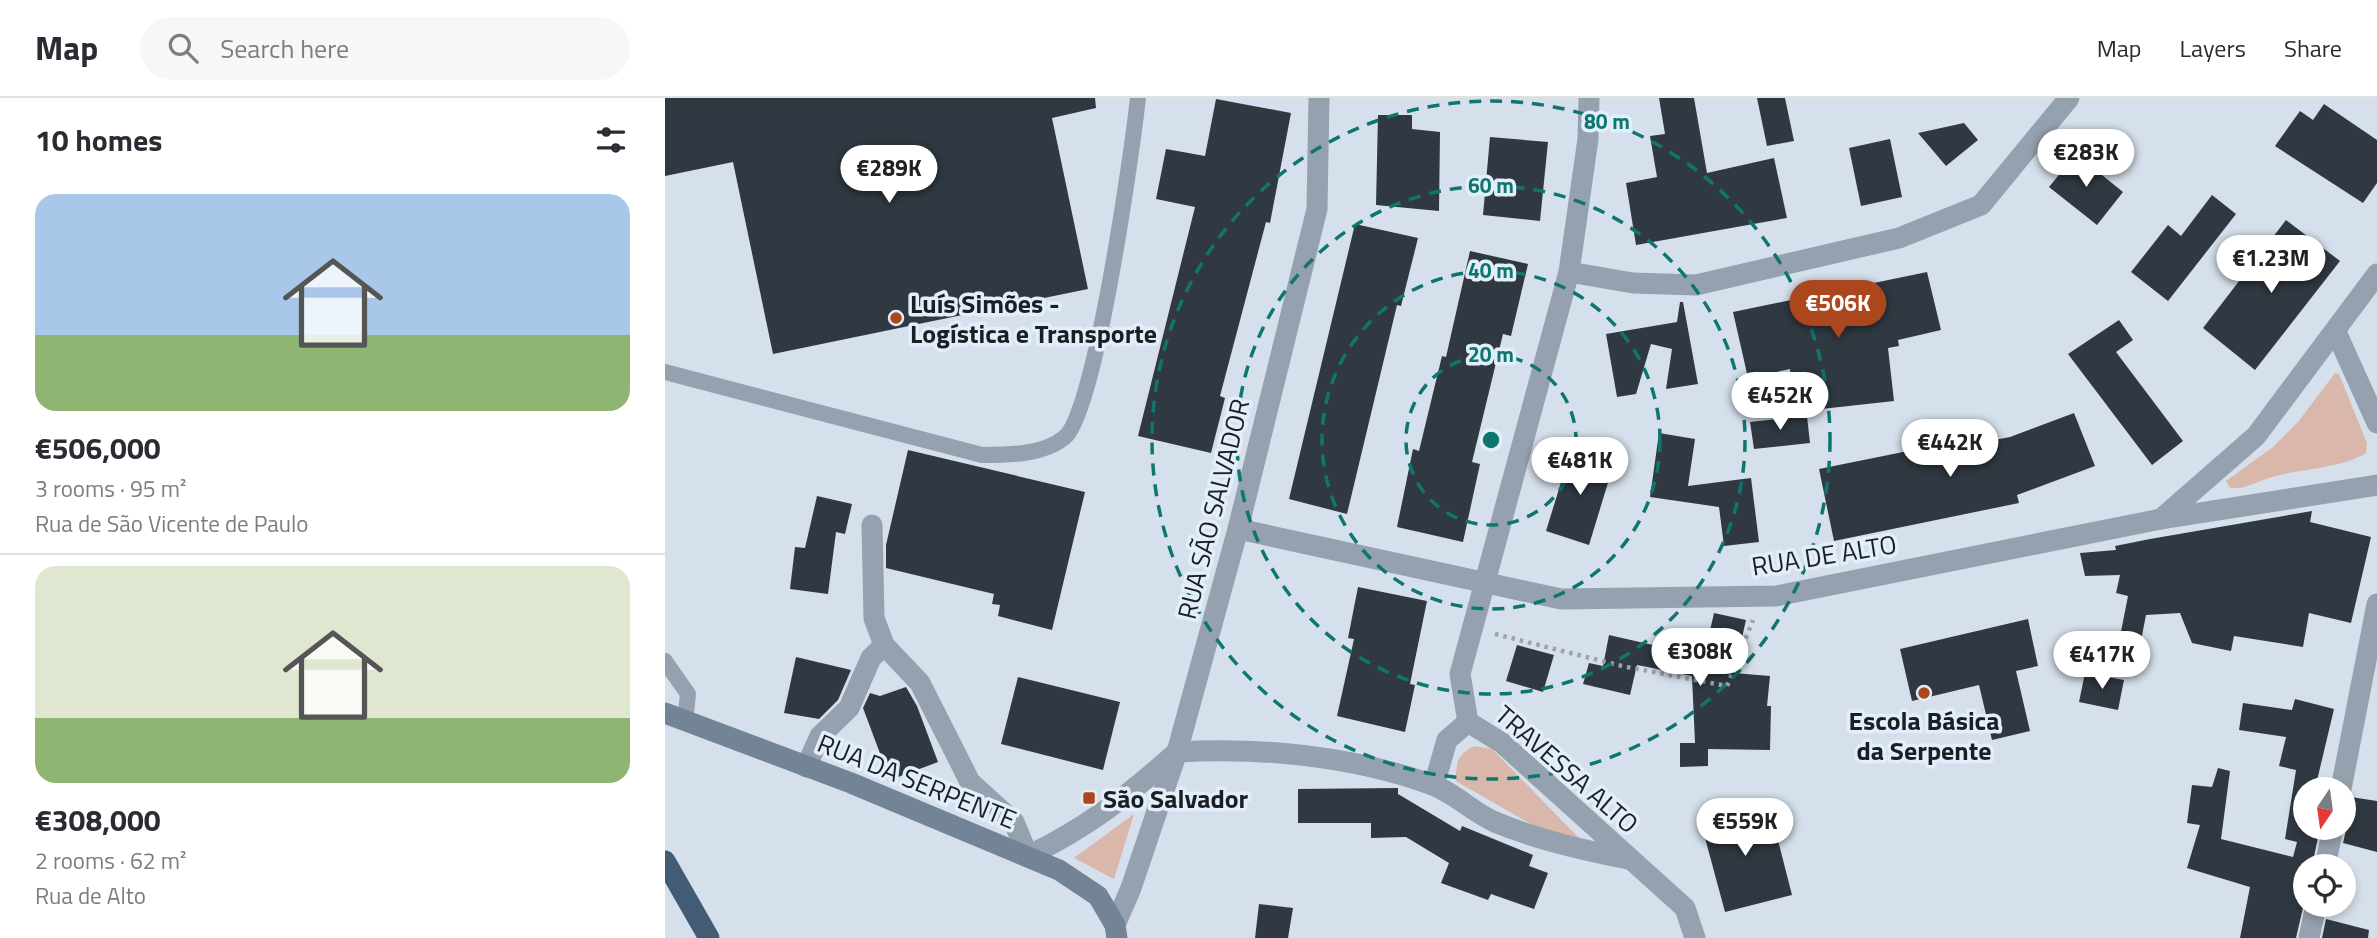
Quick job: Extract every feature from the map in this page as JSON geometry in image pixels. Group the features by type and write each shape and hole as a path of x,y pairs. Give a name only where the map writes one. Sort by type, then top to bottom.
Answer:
{"highway":[{"path":"665,862 709,938"}],"street":[{"name":"RUA SÃO SALVADOR","path":"1116,931 1177,752 1238,530 1317,209 1319,98"},
{"name":"TRAVESSA ALTO","path":"1590,98 1588,139 1569,272 1483,580 1460,674 1468,722 1502,743 1685,908 1695,938"},
{"path":"1569,272 1633,283 1696,285 1899,238 1980,205 2069,98"},
{"path":"2161,519 2256,436 2377,274"},
{"path":"2336,332 2377,423"},
{"name":"RUA DE ALTO","path":"1238,530 1483,580 1561,599 1763,597 2161,519 2377,485"},
{"path":"872,525 874,618 884,645 920,684 970,782 1014,822 1028,856 1076,832 1122,801 1177,752 1220,749 1362,763 1434,785 1492,821 1563,846 1630,860"},
{"path":"2342,777 2377,604"},
{"path":"806,767 820,736 849,708 871,658 884,645"},
{"name":"RUA DA SERPENTE","path":"675,717 1059,870 1098,896 1116,931"},
{"name":"TRAVESSA ALTO","path":"1434,785 1447,740 1468,722"},
{"path":"2309,938 2313,917"}],"lane":[{"path":"665,372 982,456 1025,454 1065,437 1082,408 1111,271 1138,98"},
{"path":"665,661 688,694 675,717"}],"path":[{"path":"1472,626 1515,642 1727,686 1763,597"}],"shaded area":[{"path":"2335,373 2339,374 2367,443 2366,453 2343,463 2278,475 2244,487 2230,488 2226,481 2273,447 2298,422"},
{"path":"1474,746 1492,749 1583,842 1536,827 1456,781 1459,760"},
{"path":"1134,814 1114,879 1074,858"}],"building":[{"path":"665,98 1095,98 1096,108 1052,118 1088,289 773,354 733,162 665,176"},
{"path":"1659,98 1694,98 1707,173 1774,158 1787,218 1636,245 1626,183 1657,177 1650,136 1665,134"},
{"path":"1757,98 1785,98 1794,141 1767,146"},
{"path":"1216,99 1291,113 1270,223 1266,222 1220,396 1225,398 1211,453 1138,436 1195,207 1156,199 1166,149 1205,156"},
{"path":"2324,104 2377,140 2377,183 2363,203 2275,146 2300,111 2313,120"},
{"path":"1378,115 1412,115 1412,129 1440,132 1439,211 1376,205"},
{"path":"1964,123 1978,140 1946,166 1918,133"},
{"path":"1490,137 1548,142 1540,221 1483,215"},
{"path":"1890,139 1902,197 1861,206 1849,148"},
{"path":"2076,154 2123,192 2097,225 2049,187"},
{"path":"2212,195 2236,214 2168,301 2131,272 2168,225 2181,236"},
{"path":"2286,220 2340,261 2255,370 2203,328"},
{"path":"1355,224 1418,238 1401,306 1397,305 1347,514 1289,499"},
{"path":"1470,251 1528,264 1511,336 1503,334 1472,462 1480,464 1463,542 1397,527 1413,449 1419,451 1442,356 1446,357"},
{"path":"1927,272 1941,330 1898,340 1899,346 1888,348 1894,401 1794,412 1790,369 1748,378 1733,312"},
{"path":"1680,302 1683,302 1698,384 1666,389 1672,349 1651,344 1636,394 1617,397 1606,334 1677,322"},
{"path":"2119,320 2133,340 2116,352 2183,441 2152,465 2068,354"},
{"path":"2074,413 2095,466 2017,495 2019,503 1834,541 1819,469 1908,451 1909,456 2010,437"},
{"path":"1807,416 1810,443 1754,449 1750,422"},
{"path":"1659,433 1695,439 1688,486 1751,478 1759,542 1724,546 1719,507 1650,497"},
{"path":"908,450 1085,492 1052,630 998,616 1000,605 992,604 994,594 886,568 886,545"},
{"path":"1571,450 1614,463 1589,545 1546,531"},
{"path":"817,496 852,504 845,534 836,532 828,594 790,589 795,547 805,548"},
{"path":"2312,511 2310,522 2371,537 2351,623 2309,613 2303,647 2234,636 2231,651 2192,643 2180,613 2146,615 2138,656 2117,652 2128,596 2116,593 2120,575 2085,576 2080,553 2116,550 2115,546 2150,539"},
{"path":"1358,587 1427,601 1410,684 1415,685 1405,732 1337,716 1354,639 1348,638"},
{"path":"1714,613 1746,620 1734,673 1770,676 1767,706 1771,706 1770,750 1708,749 1708,766 1680,767 1680,743 1695,743 1692,676 1637,665 1630,695 1583,684 1589,663 1603,666 1609,635 1679,651 1681,644 1706,648"},
{"path":"2028,619 2038,666 2016,671 2030,731 1992,740 1979,685 1912,701 1900,649"},
{"path":"1517,645 1554,655 1543,692 1506,681"},
{"path":"796,657 851,670 838,700 819,719 784,713"},
{"path":"2085,673 2124,680 2118,710 2079,702"},
{"path":"1018,677 1120,702 1103,770 1001,744"},
{"path":"906,687 917,706 938,762 890,780 863,708 870,693 880,696"},
{"path":"2295,699 2334,709 2318,777 2295,777 2296,770 2279,766 2286,737 2239,730 2243,703 2292,710"},
{"path":"2218,768 2230,771 2221,839 2293,857 2293,917 2301,917 2296,938 2240,938 2250,887 2187,868 2200,825 2187,823 2192,785 2212,787"},
{"path":"1398,788 1398,794 1460,831 1462,826 1533,855 1529,866 1548,873 1534,909 1491,894 1488,900 1441,883 1449,863 1406,837 1371,838 1371,823 1298,823 1298,789"},
{"path":"2293,789 2293,840 2317,840 2315,854 2294,854 2297,842 2285,839"},
{"path":"2356,798 2377,801 2377,852 2343,843 2344,840 2356,840"},
{"path":"1698,812 1771,813 1792,895 1725,912"},
{"path":"1259,904 1293,908 1288,938 1255,938"},
{"path":"2326,919 2369,930 2368,938 2322,938"}],"place":[{"name":"Luís Simões - Logística e Transporte","path":"896,318"},
{"name":"Escola Básica da Serpente","path":"1924,693"},
{"name":"São Salvador","path":"1089,798"}]}
